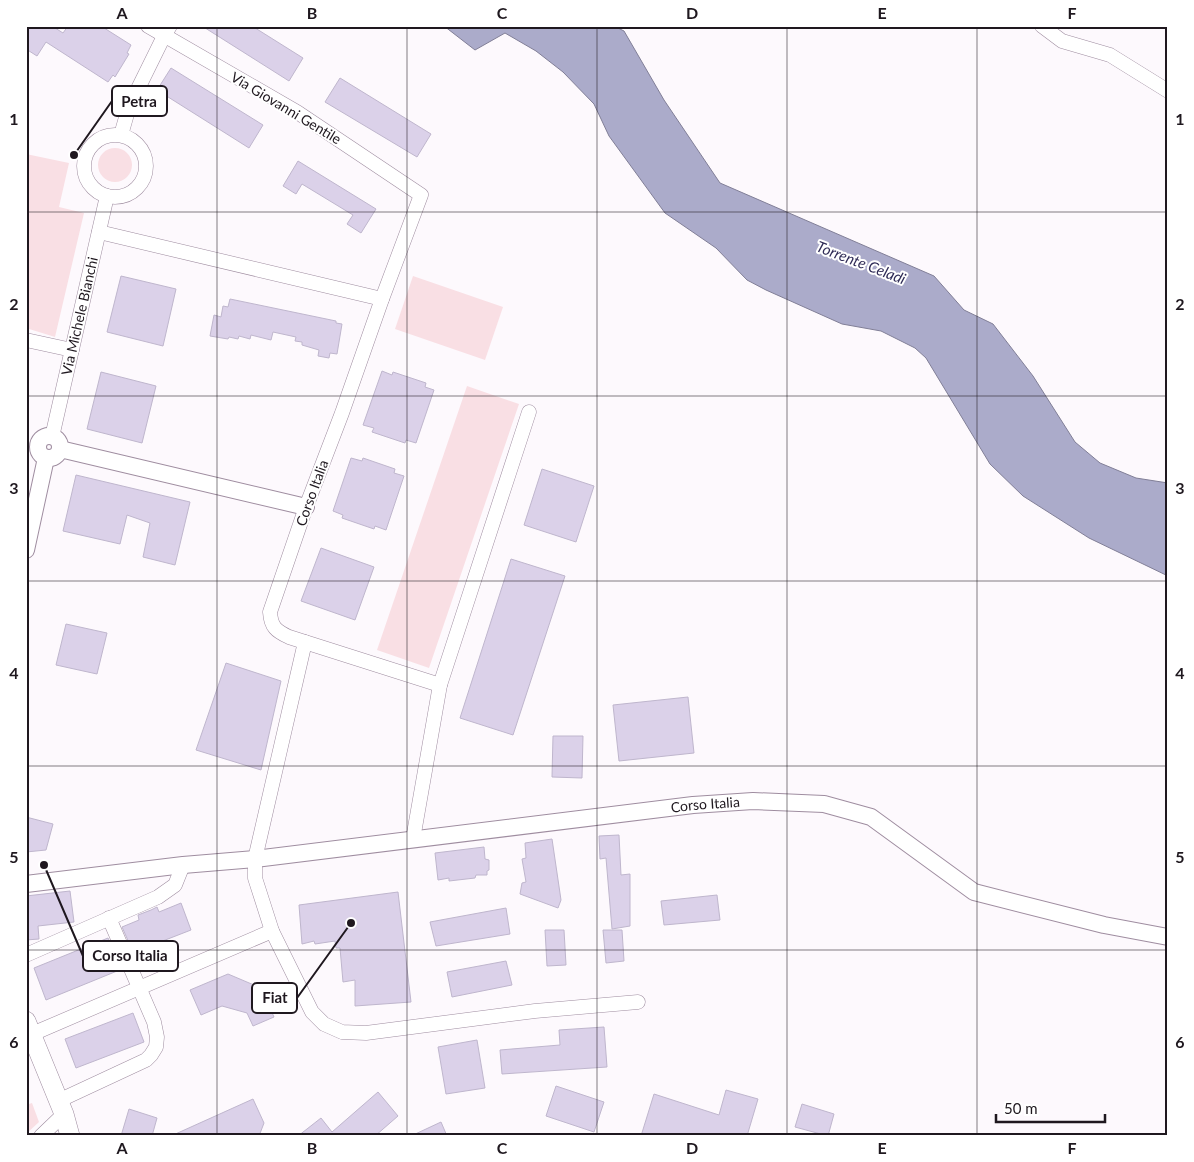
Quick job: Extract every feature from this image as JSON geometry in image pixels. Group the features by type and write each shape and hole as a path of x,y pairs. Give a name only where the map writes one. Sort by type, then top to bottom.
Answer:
{"main road":[{"path":"29,1027 70,1136"}],"street":[{"name":"Via Giovanni Gentile","path":"148,26 167,31 297,112 421,195"},
{"path":"1042,26 1062,41 1110,55 1168,91"},
{"path":"121,135 129,107 167,31"},
{"path":"110,135 121,135 130,138 138,145 146,162 145,172 142,182 135,189 117,197 107,196 98,192 85,175 84,164 86,154 100,138 110,135"},
{"name":"Corso Italia","path":"421,195 306,507 270,612 271,620 278,631 305,642 440,685"},
{"name":"Via Michele Bianchi","path":"45,446 72,350 107,196"},
{"path":"99,232 382,299"},
{"path":"26,340 72,350"},
{"path":"413,839 440,685 529,412"},
{"path":"26,550 45,446 306,507"},
{"path":"305,642 255,859 255,878 272,931 312,1012 324,1024 342,1032 366,1033 535,1011 638,1002"},
{"name":"Corso Italia","path":"26,884 183,865 255,859 693,805 753,801 824,804 871,818 974,892 1104,925 1168,937"},
{"path":"26,956 158,897 175,886 183,865"},
{"path":"41,1136 61,1108 138,1065 152,1055 156,1047 157,1037 154,1022 109,918"},
{"path":"29,1027 140,988 272,931"}],"shaded area":[{"path":"115,148 127,153 132,165 127,177 115,182 103,177 98,165 103,153"},
{"path":"26,154 69,163 59,207 84,213 55,337 26,328"},
{"path":"413,276 503,307 485,360 395,329"},
{"path":"467,386 519,404 429,668 377,650"},
{"path":"32,1103 39,1122 26,1134 26,1105"}],"water":[{"name":"Torrente Celadi","path":"444,26 614,26 624,31 664,100 720,183 934,276 964,310 993,324 1033,376 1075,442 1100,463 1136,478 1168,483 1168,576 1089,538 1023,496 990,464 926,358 915,348 881,331 842,324 747,280 716,248 665,213 609,136 594,104 563,72 536,51 505,33 475,50"}],"building":[{"path":"26,26 52,26 63,33 68,26 101,26 131,45 127,53 129,54 115,77 113,75 108,82 46,42 37,56 26,49"},
{"path":"202,26 252,26 303,58 289,81"},
{"path":"171,68 263,125 249,148 157,90"},
{"path":"340,78 431,134 417,157 325,102"},
{"path":"298,161 376,209 361,233 347,224 353,215 302,184 296,194 283,186"},
{"path":"121,276 176,289 163,346 107,332"},
{"path":"230,299 336,321 336,323 342,324 337,354 330,353 329,358 318,356 319,350 302,345 302,342 295,341 296,337 273,332 271,340 251,335 250,339 239,336 238,339 229,337 228,339 210,336 214,315 221,317 223,306 228,307"},
{"path":"382,371 392,375 393,372 426,383 425,387 434,390 416,443 406,440 405,443 372,432 374,428 363,425"},
{"path":"101,372 156,386 142,443 87,429"},
{"path":"351,458 362,461 363,458 395,469 394,473 404,476 386,530 375,526 374,529 342,518 343,515 333,511"},
{"path":"542,469 594,486 576,542 524,525"},
{"path":"76,475 190,502 175,565 143,557 150,523 127,515 120,544 63,531"},
{"path":"321,548 374,567 355,620 301,601"},
{"path":"511,559 565,576 513,735 460,718"},
{"path":"66,624 107,633 97,674 56,665"},
{"path":"226,663 281,681 261,770 196,750"},
{"path":"688,697 694,753 619,761 613,705"},
{"path":"553,736 583,736 582,778 552,777"},
{"path":"26,817 53,824 46,850 26,852"},
{"path":"619,835 621,875 630,874 630,926 612,929 606,858 600,859 599,836"},
{"path":"552,839 561,900 558,908 520,894 522,883 526,882 522,859 526,858 525,843"},
{"path":"484,847 485,859 489,860 487,875 476,875 475,878 449,881 449,878 438,880 435,853"},
{"path":"70,891 74,922 38,926 39,939 26,940 26,896"},
{"path":"398,892 411,1002 355,1006 355,980 343,982 340,948 336,948 335,941 315,944 314,941 302,944 299,905"},
{"path":"717,895 720,920 664,925 661,901"},
{"path":"181,903 191,930 155,944 159,955 138,963 122,927 139,920 138,915 157,907 159,912"},
{"path":"506,908 510,934 436,946 430,922"},
{"path":"545,930 564,930 566,965 547,966"},
{"path":"603,930 622,930 624,961 606,963"},
{"path":"108,938 122,969 46,1000 34,968"},
{"path":"506,961 512,985 452,997 447,972"},
{"path":"228,974 261,988 274,1017 253,1026 247,1013 222,1006 201,1015 190,990"},
{"path":"133,1013 144,1042 76,1068 65,1039"},
{"path":"604,1027 607,1067 502,1074 500,1050 560,1045 559,1030"},
{"path":"477,1040 485,1088 446,1094 438,1047"},
{"path":"556,1086 604,1102 594,1132 546,1116"},
{"path":"726,1090 758,1099 747,1136 641,1136 654,1094 719,1115"},
{"path":"378,1092 398,1116 375,1136 298,1136 321,1118 332,1132"},
{"path":"253,1099 264,1123 259,1136 171,1136"},
{"path":"802,1104 834,1114 828,1136 795,1127"},
{"path":"129,1109 157,1118 152,1136 121,1136"},
{"path":"441,1122 447,1136 411,1136"}],"place":[{"name":"Petra","path":"74,155"},
{"name":"Corso Italia","path":"44,865"},
{"name":"Fiat","path":"351,923"}]}
